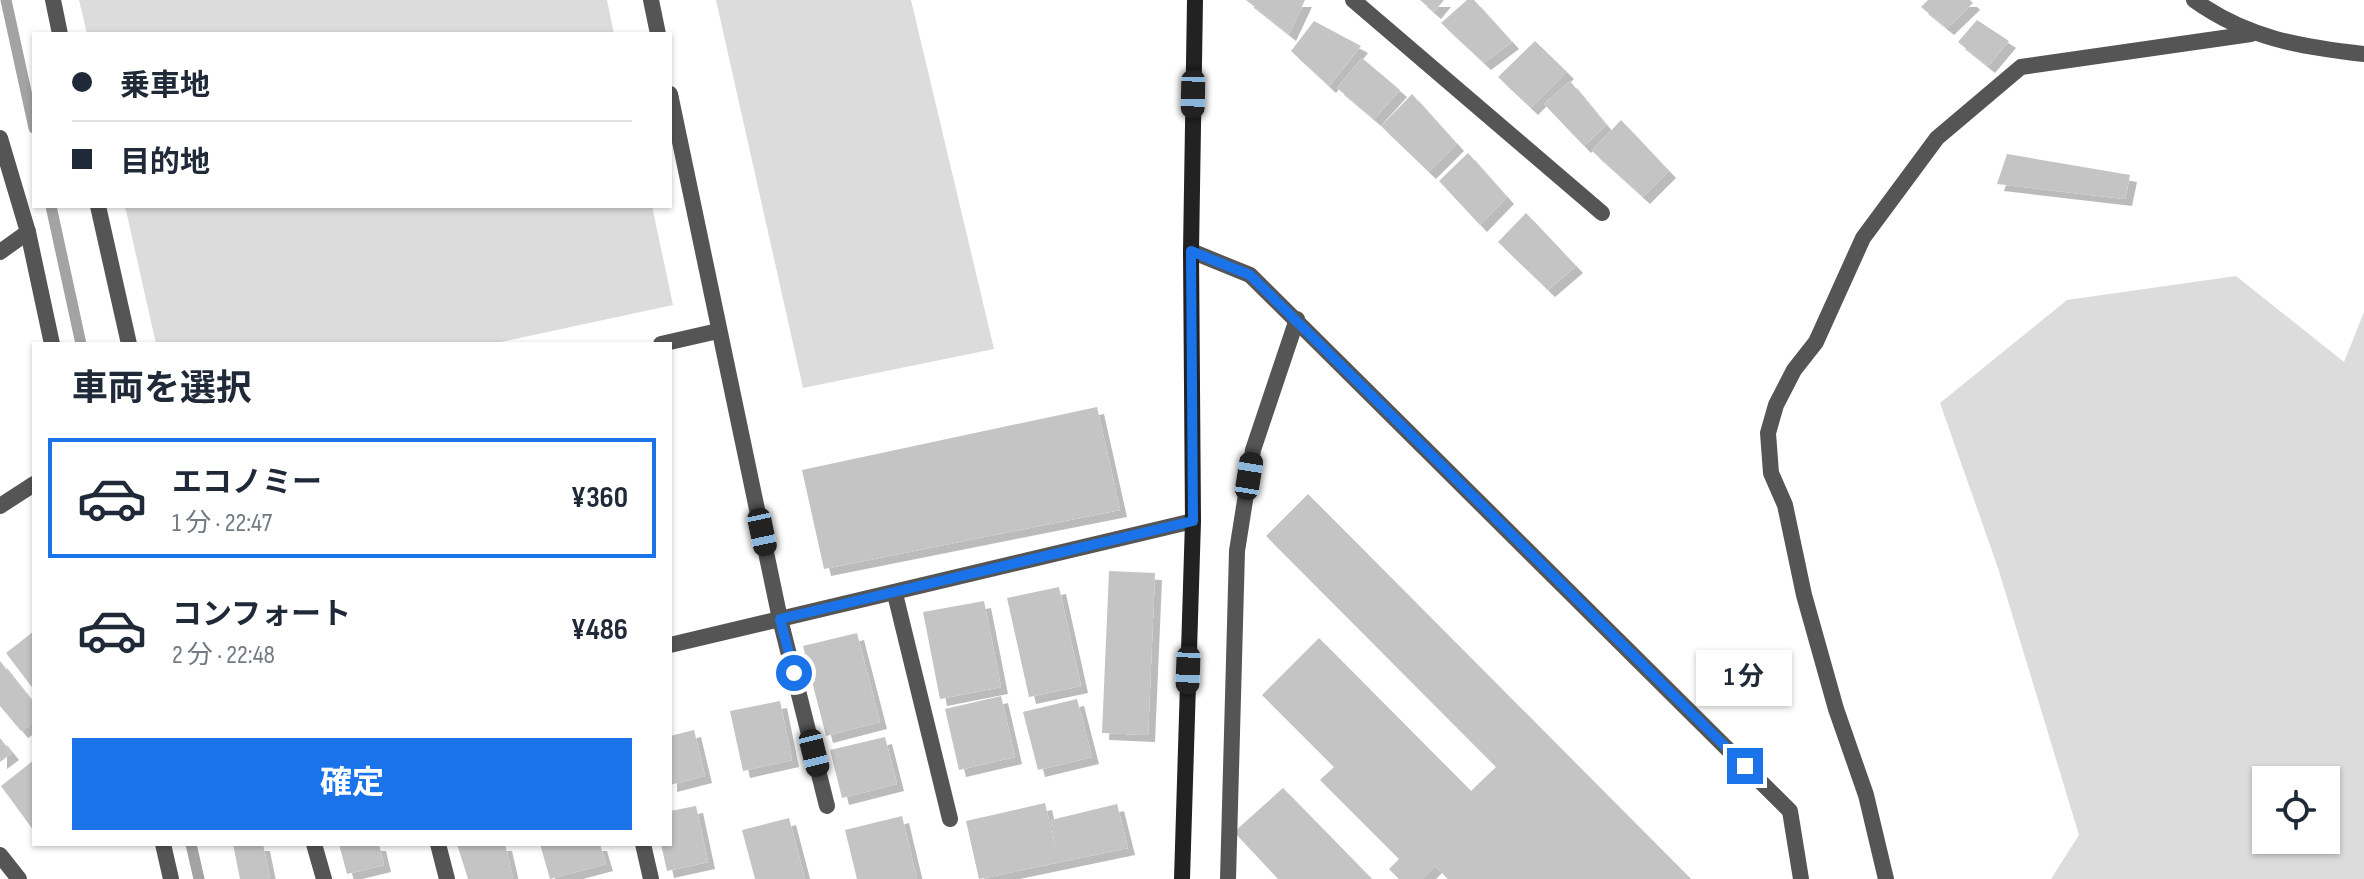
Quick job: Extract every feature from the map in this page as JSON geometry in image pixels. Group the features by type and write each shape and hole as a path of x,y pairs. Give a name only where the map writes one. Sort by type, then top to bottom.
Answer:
{"street":[{"path":"53,0 60,32"},
{"path":"651,0 658,32"},
{"path":"1182,879 1193,521 1191,251 1195,0"},
{"path":"1353,0 1602,213"},
{"path":"2194,0 2251,34 2318,49 2364,54"},
{"path":"1886,879 1866,795 1836,709 1804,595 1785,505 1771,473 1768,433 1776,405 1794,370 1816,342 1863,238 1937,138 2021,67 2251,34"},
{"path":"672,104 780,619 827,806"},
{"path":"0,138 28,232 52,342"},
{"path":"98,208 129,342"},
{"path":"0,252 28,232"},
{"path":"1191,251 1250,275 1790,811 1801,879"},
{"path":"1228,879 1237,551 1253,450 1297,319"},
{"path":"670,342 718,331"},
{"path":"0,506 32,485"},
{"path":"672,645 1193,521"},
{"path":"895,594 950,819"},
{"path":"163,846 171,879"},
{"path":"315,846 324,879"},
{"path":"439,846 447,879"},
{"path":"643,846 651,879"},
{"path":"0,855 19,879"}],"shaded area":[{"path":"79,0 607,0 614,32 87,32"},
{"path":"716,0 911,0 994,349 803,388"},
{"path":"125,208 652,208 673,305 501,342 156,342"},
{"path":"2236,276 2344,362 2364,312 2364,879 2051,879 2079,835 1998,568 1940,403 2067,300"}],"building":[{"path":"1246,0 1305,0 1289,34"},
{"path":"1420,0 1444,0 1434,12"},
{"path":"1467,0 1474,0 1512,42 1484,63 1441,23"},
{"path":"1928,0 1970,0 1973,3 1947,28 1921,7"},
{"path":"1977,20 2009,41 1988,66 1958,42"},
{"path":"1314,21 1361,46 1329,86 1291,51"},
{"path":"1535,41 1567,72 1531,108 1498,77"},
{"path":"1362,58 1400,90 1374,119 1337,88"},
{"path":"1570,81 1606,125 1584,146 1544,104"},
{"path":"1412,94 1457,144 1429,172 1381,126"},
{"path":"1621,120 1669,171 1643,197 1592,151"},
{"path":"1468,153 1507,197 1480,225 1439,181"},
{"path":"2007,154 2130,175 2125,199 1997,184"},
{"path":"1526,213 1576,266 1548,290 1498,242"},
{"path":"1097,407 1120,510 824,569 802,470"},
{"path":"1308,494 1691,879 1448,879 1435,866 1422,879 1399,879 1389,869 1399,859 1320,780 1334,767 1262,695 1319,638 1471,791 1496,767 1266,536"},
{"path":"1109,571 1155,573 1148,735 1102,733"},
{"path":"1059,587 1081,686 1029,697 1007,598"},
{"path":"984,601 1001,687 940,699 923,612"},
{"path":"32,633 32,687 6,653"},
{"path":"857,633 880,722 826,736 803,646"},
{"path":"0,661 32,701 32,723 21,731 0,706"},
{"path":"1001,696 1015,757 959,770 945,709"},
{"path":"1077,699 1092,757 1038,770 1023,712"},
{"path":"780,701 792,760 743,771 730,711"},
{"path":"694,730 705,776 672,784 672,736"},
{"path":"885,737 897,784 842,798 830,750"},
{"path":"0,738 12,753 0,762"},
{"path":"32,762 32,828 1,786"},
{"path":"1283,788 1372,879 1278,879 1234,832"},
{"path":"1045,803 1055,848 1051,820 1117,804 1128,848 979,879 966,821"},
{"path":"696,806 708,862 667,871 661,846 672,846 672,811"},
{"path":"902,816 917,879 857,879 845,830"},
{"path":"789,818 805,879 755,879 742,830"},
{"path":"233,846 263,846 270,879 240,879"},
{"path":"340,846 379,846 384,865 347,874"},
{"path":"458,846 505,846 513,879 468,879"},
{"path":"541,846 601,846 606,864 550,879"}],"waterway":[{"path":"6,0 32,119"},
{"path":"51,208 81,342"},
{"path":"191,846 199,879"}],"route":[{"path":"794,673 780,619 1193,521 1191,251 1250,275 1745,766"}]}
